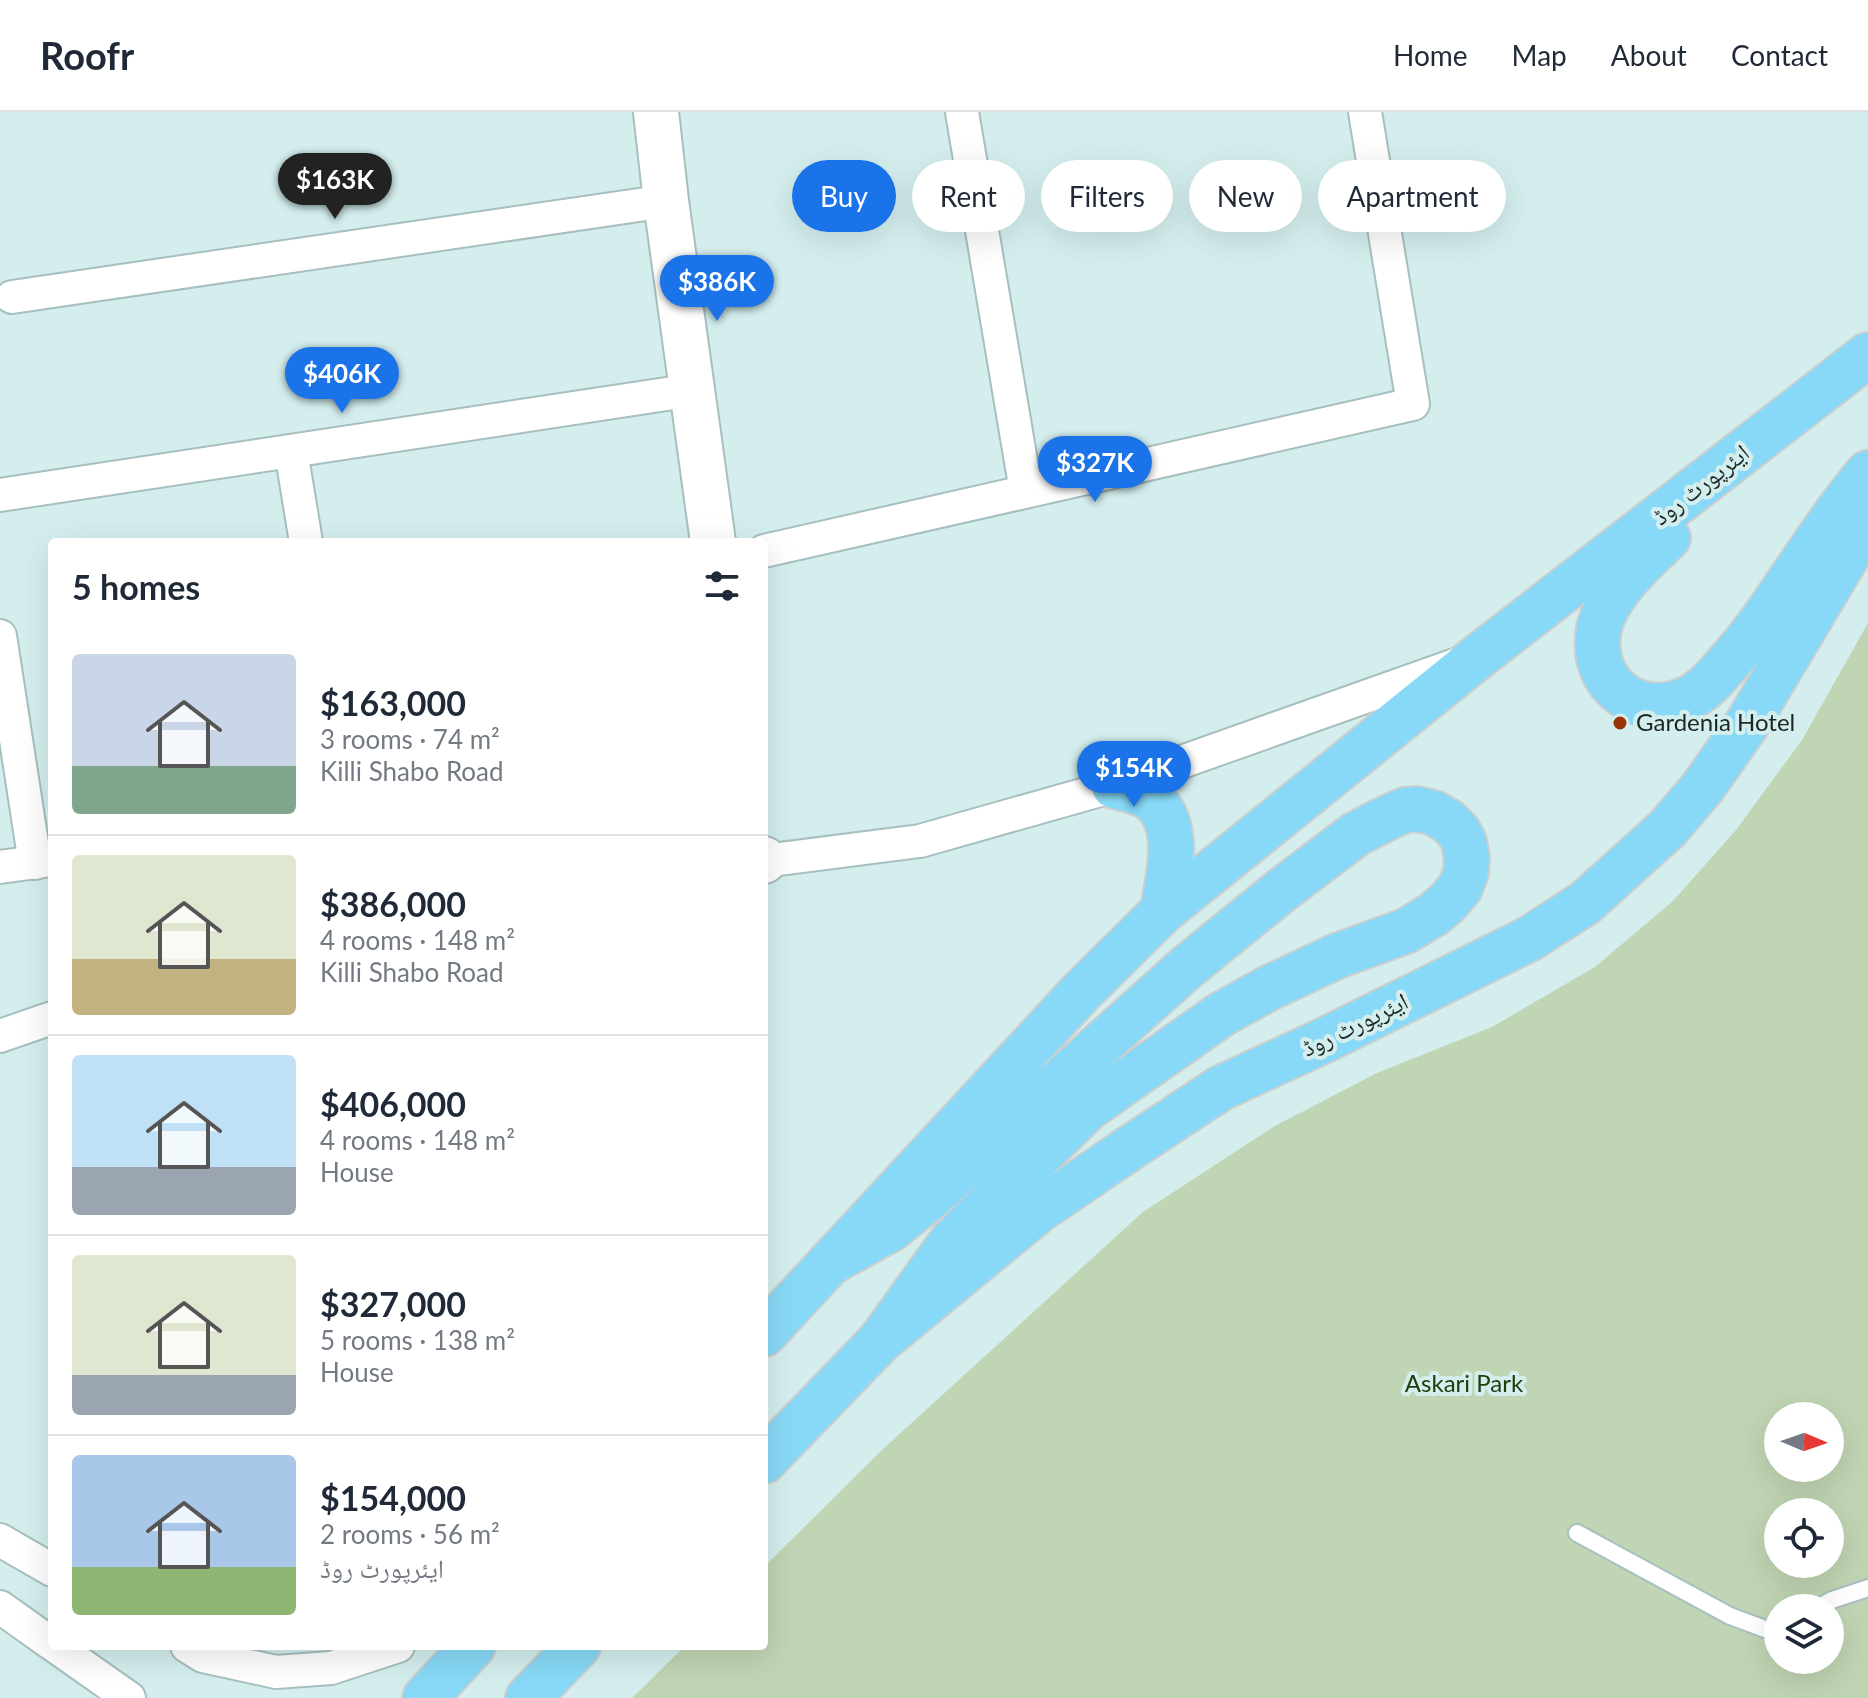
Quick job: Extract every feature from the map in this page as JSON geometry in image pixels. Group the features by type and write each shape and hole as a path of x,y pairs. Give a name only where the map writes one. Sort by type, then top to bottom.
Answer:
{"main road":[{"name":"ایئرپورٹ روڈ","path":"768,1330 1082,991 1163,911 1479,656 1868,355"},
{"path":"1732,461 1714,491 1635,569 1609,604 1599,628 1597,651 1605,676 1620,693 1635,702 1672,706 1695,695 1716,676 1749,641 1835,513 1868,473"},
{"name":"ایئرپورٹ روڈ","path":"768,1457 880,1341 1039,1210 1221,1088 1529,939 1585,903 1667,829 1703,787 1747,724 1868,521"},
{"path":"1114,786 1148,797 1161,810 1169,830 1172,853 1163,911"},
{"path":"831,1262 891,1229 923,1203 1186,968 1356,834 1405,810 1417,809 1434,813 1458,831 1464,842 1466,872 1460,888 1448,902 1406,931 1337,956 1222,1014 1088,1108 952,1241 880,1341"},
{"path":"425,1698 469,1650"},
{"path":"528,1698 574,1650"}],"street":[{"path":"656,112 712,538"},
{"path":"962,112 1026,491"},
{"path":"768,550 1413,404 1365,112"},
{"path":"12,297 666,201"},
{"path":"0,495 693,390"},
{"path":"291,451 305,538"},
{"path":"0,636 43,861 0,867"},
{"path":"768,860 920,841 1114,786 1479,656"},
{"path":"0,1036 48,1019"},
{"path":"0,1540 48,1568"},
{"path":"0,1607 48,1641"},
{"path":"61,1650 129,1698"},
{"path":"193,1650 203,1656 276,1672 331,1668 389,1650"}],"lane":[{"path":"1577,1533 1730,1616 1764,1629"},
{"path":"1844,1596 1868,1588"}],"green space":[{"name":"Askari Park","path":"1868,623 1868,1698 632,1698 681,1650 768,1650 768,1563 883,1449 1143,1212 1273,1127 1377,1073 1492,1027 1595,967 1673,901 1736,830 1802,740"}],"place":[{"name":"Gardenia Hotel","path":"1620,723"}]}
